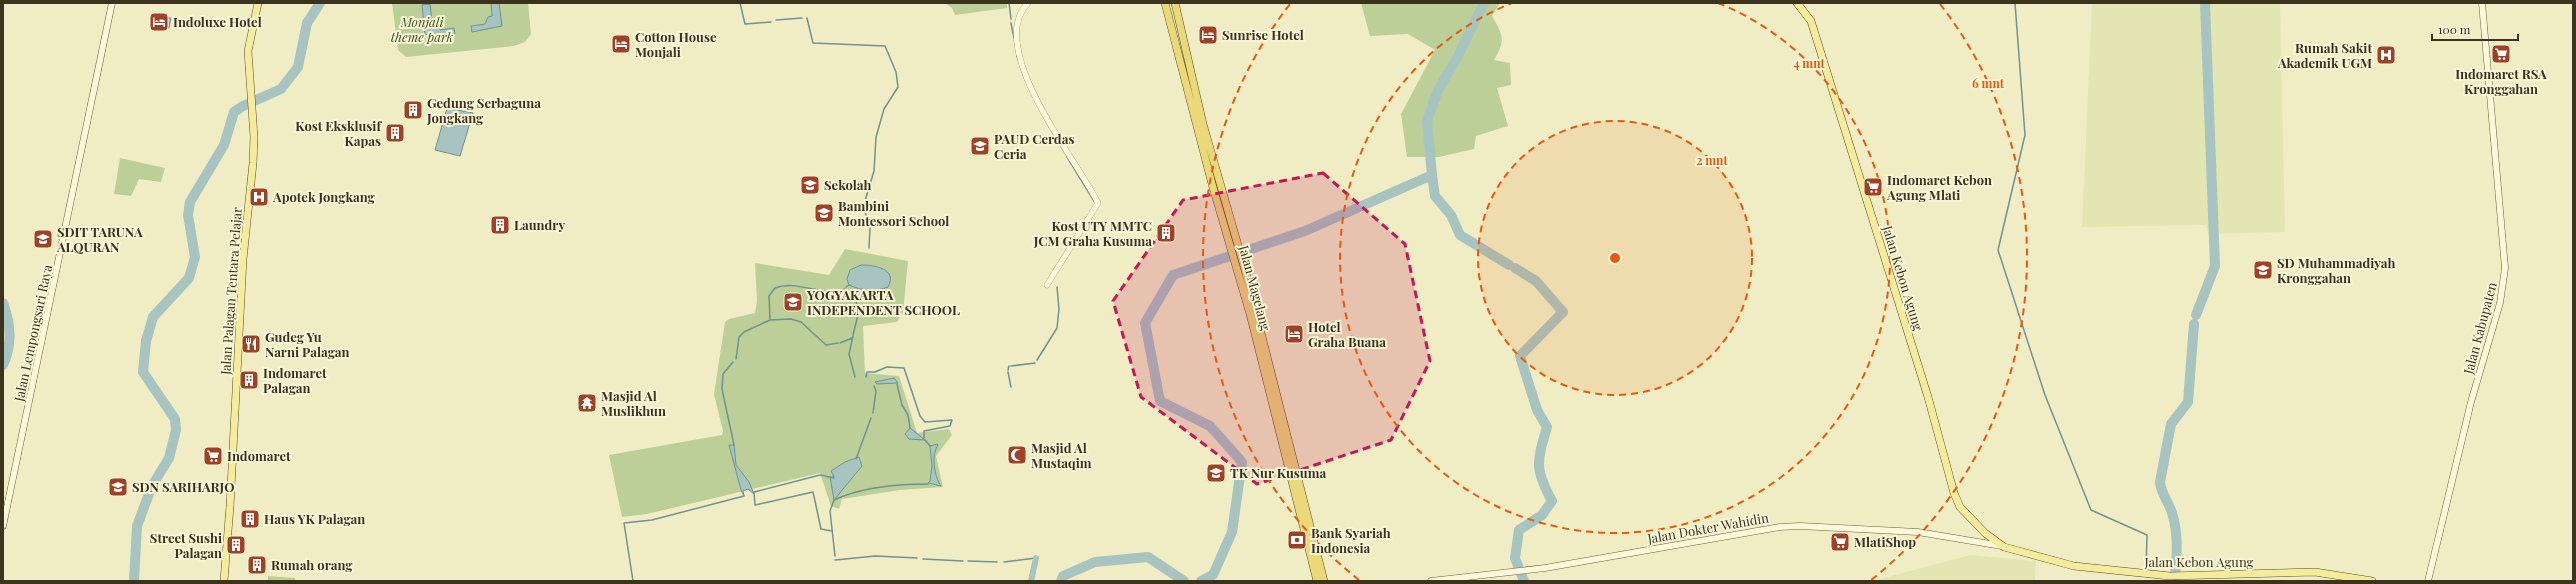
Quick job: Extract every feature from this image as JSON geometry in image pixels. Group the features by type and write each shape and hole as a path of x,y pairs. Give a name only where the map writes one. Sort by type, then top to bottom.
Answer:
{"highway":[{"name":"Jalan Magelang","path":"1164,3 1212,184 1233,239"},
{"path":"1175,3 1203,124 1220,185"},
{"name":"Jalan Magelang","path":"1180,3 1217,158 1221,179 1220,185 1233,239 1324,581"},
{"name":"Jalan Magelang","path":"1241,267 1317,581"}],"main road":[{"name":"Jalan Lempongsari Raya","path":"3,526 112,3"},
{"name":"Jalan Palagan Tentara Pelajar","path":"224,581 230,506 244,259 253,163 254,137 248,51 258,3"},
{"name":"Jalan Kebon Agung","path":"1797,3 1812,21 1927,393 1958,503 1985,533 2004,547"},
{"name":"Jalan Kabupaten","path":"2428,581 2471,402 2500,303 2505,268 2482,3"},
{"name":"Jalan Dokter Wahidin","path":"1431,581 1545,568 1780,527 1800,526 1918,532 1990,543"},
{"name":"Jalan Kebon Agung","path":"1990,543 2074,566 2140,575 2315,572 2372,581"}],"street":[{"path":"1028,3 1017,21 1020,53 1027,79 1052,130 1089,184 1098,203 1047,285"}],"highlighted area":[{"path":"1323,173 1405,244 1430,361 1391,440 1257,484 1141,397 1113,301 1183,200"}],"green space":[{"name":"Monjali theme park","path":"392,3 528,3 531,34 525,42 514,46 406,57 398,50"},
{"path":"945,3 1007,3 1007,8 955,15 952,8"},
{"path":"1361,3 1500,3 1492,16 1499,28 1502,38 1498,53 1494,60 1510,63 1511,85 1497,88 1508,126 1476,136 1474,149 1439,157 1407,157 1401,114 1435,50 1408,34 1370,36"},
{"path":"2092,3 2280,3 2285,232 2208,234 2206,225 2082,227"},
{"path":"120,158 165,168 161,182 139,179 131,196 114,194"},
{"path":"845,249 908,261 903,313 897,322 863,326 865,373 899,376 917,433 949,429 952,435 936,456 943,487 900,490 842,499 839,509 831,506 820,473 647,514 622,517 609,455 722,435 723,431 714,394 725,322 729,319 755,313 757,301 755,263 829,275"},
{"path":"1970,555 2036,561 2035,581 1873,581"},
{"path":"268,576 295,578 295,581 268,581"}],"water":[{"path":"491,3 499,3 502,26 472,32 471,26 485,24 488,17 492,16"},
{"path":"430,4 432,22 440,26 440,30 454,28 455,34 425,35 422,5"},
{"path":"161,17 171,18 169,28 155,23 155,19"},
{"path":"447,108 473,113 460,156 435,150"},
{"path":"861,265 878,267 888,272 890,281 888,287 879,290 868,290 858,289 849,285 847,279 850,270"},
{"path":"894,378 898,383 877,384 875,382"},
{"path":"910,428 925,440 909,439 905,434"},
{"path":"937,444 934,466 941,486 928,483 930,481 932,466 930,446"},
{"path":"729,445 734,445 736,465 749,482 754,494 748,489 743,491 744,496"},
{"path":"859,457 862,466 834,500 830,477 834,477 831,471 845,462"}],"waterway":[{"path":"134,581 137,526 152,486 169,458 176,430 175,419 143,372 146,341 153,317 189,278 195,257 188,215 190,202 224,145 234,112 243,106 281,89 298,67 307,23 320,3"},
{"path":"740,3 745,24 771,22"},
{"path":"1009,3 1011,19"},
{"path":"1201,581 1213,575 1232,532 1242,462 1210,426 1160,401 1145,323 1173,275 1305,231 1432,175 1427,121 1438,90 1457,58 1484,3"},
{"path":"2015,3 2025,135 1998,250 2045,395 2091,510 2147,535 2146,571"},
{"path":"2196,315 2215,266 2205,3"},
{"path":"776,20 802,18"},
{"path":"807,18 813,43 885,46 896,72 898,87 884,109 876,137 874,171 865,201 865,212 870,228 869,248"},
{"path":"1011,23 1014,38"},
{"path":"1017,56 1024,77"},
{"path":"1067,157 1094,201"},
{"path":"1432,175 1435,196 1451,215 1460,235 1509,265"},
{"path":"1515,268 1536,281 1563,312 1520,356 1537,410 1547,427 1539,457 1539,465 1542,480 1552,501 1542,515 1519,530 1515,558 1524,581"},
{"path":"770,320 769,296 775,288 792,286 828,291 845,289"},
{"path":"1037,360 1057,328 1059,309 1057,287"},
{"path":"843,290 854,295"},
{"path":"853,335 859,311 854,295 856,294"},
{"path":"3,303 8,319 10,334 10,342 3,365"},
{"path":"736,359 739,337 744,332 770,320 791,319 801,322 826,345 838,343"},
{"path":"2174,581 2177,556 2176,530 2172,513 2160,482 2171,424 2188,402 2194,324"},
{"path":"853,336 849,354 855,377"},
{"path":"840,343 852,338"},
{"path":"733,362 723,374 722,389 734,445"},
{"path":"1011,366 1035,363"},
{"path":"1008,370 1009,366"},
{"path":"866,377 867,372 875,372 887,367 904,368 920,416 925,422 952,420 950,426 924,431 924,438"},
{"path":"1008,372 1011,387"},
{"path":"897,384 902,405 908,415 910,428"},
{"path":"873,413 876,391 874,386"},
{"path":"856,459 871,418"},
{"path":"925,440 930,446"},
{"path":"754,492 820,475 834,478"},
{"path":"835,556 830,511 834,500 868,489 928,484"},
{"path":"754,492 755,505 813,492 821,529 832,531"},
{"path":"633,581 624,523 652,520 744,496"},
{"path":"835,560 875,556 917,558"},
{"path":"1061,581 1063,576 1095,562 1148,557 1184,581"},
{"path":"1004,562 1036,558"},
{"path":"1031,581 1036,558"},
{"path":"923,559 963,561"},
{"path":"968,561 997,562"}],"place":[{"name":"Indoluxe Hotel","path":"159,22"},
{"name":"Sunrise Hotel","path":"1208,35"},
{"name":"Cotton House Monjali","path":"621,44"},
{"name":"Indomaret RSA Kronggahan","path":"2501,54"},
{"name":"Rumah Sakit Akademik UGM","path":"2386,55"},
{"name":"Gedung Serbaguna Jongkang","path":"413,110"},
{"name":"Kost Eksklusif Kapas","path":"395,133"},
{"name":"PAUD Cerdas Ceria","path":"980,146"},
{"name":"Sekolah","path":"810,185"},
{"name":"Indomaret Kebon Agung Mlati","path":"1873,187"},
{"name":"Apotek Jongkang","path":"259,197"},
{"name":"Bambini Montessori School","path":"824,213"},
{"name":"Laundry","path":"500,225"},
{"name":"Kost UTY MMTC JCM Graha Kusuma","path":"1166,233"},
{"name":"SDIT TARUNA ALQURAN","path":"43,239"},
{"name":"SD Muhammadiyah Kronggahan","path":"2263,270"},
{"name":"YOGYAKARTA INDEPENDENT SCHOOL","path":"793,302"},
{"name":"Hotel Graha Buana","path":"1294,334"},
{"name":"Gudeg Yu Narni Palagan","path":"251,344"},
{"name":"Indomaret Palagan","path":"249,380"},
{"name":"Masjid Al Muslikhun","path":"587,403"},
{"name":"Masjid Al Mustaqim","path":"1017,455"},
{"name":"Indomaret","path":"213,456"},
{"name":"TK Nur Kusuma","path":"1216,473"},
{"name":"SDN SARIHARJO","path":"118,487"},
{"name":"Haus YK Palagan","path":"250,519"},
{"name":"Bank Syariah Indonesia","path":"1297,540"},
{"name":"MlatiShop","path":"1840,542"},
{"name":"Street Sushi Palagan","path":"236,545"},
{"name":"Rumah orang","path":"257,565"}]}
